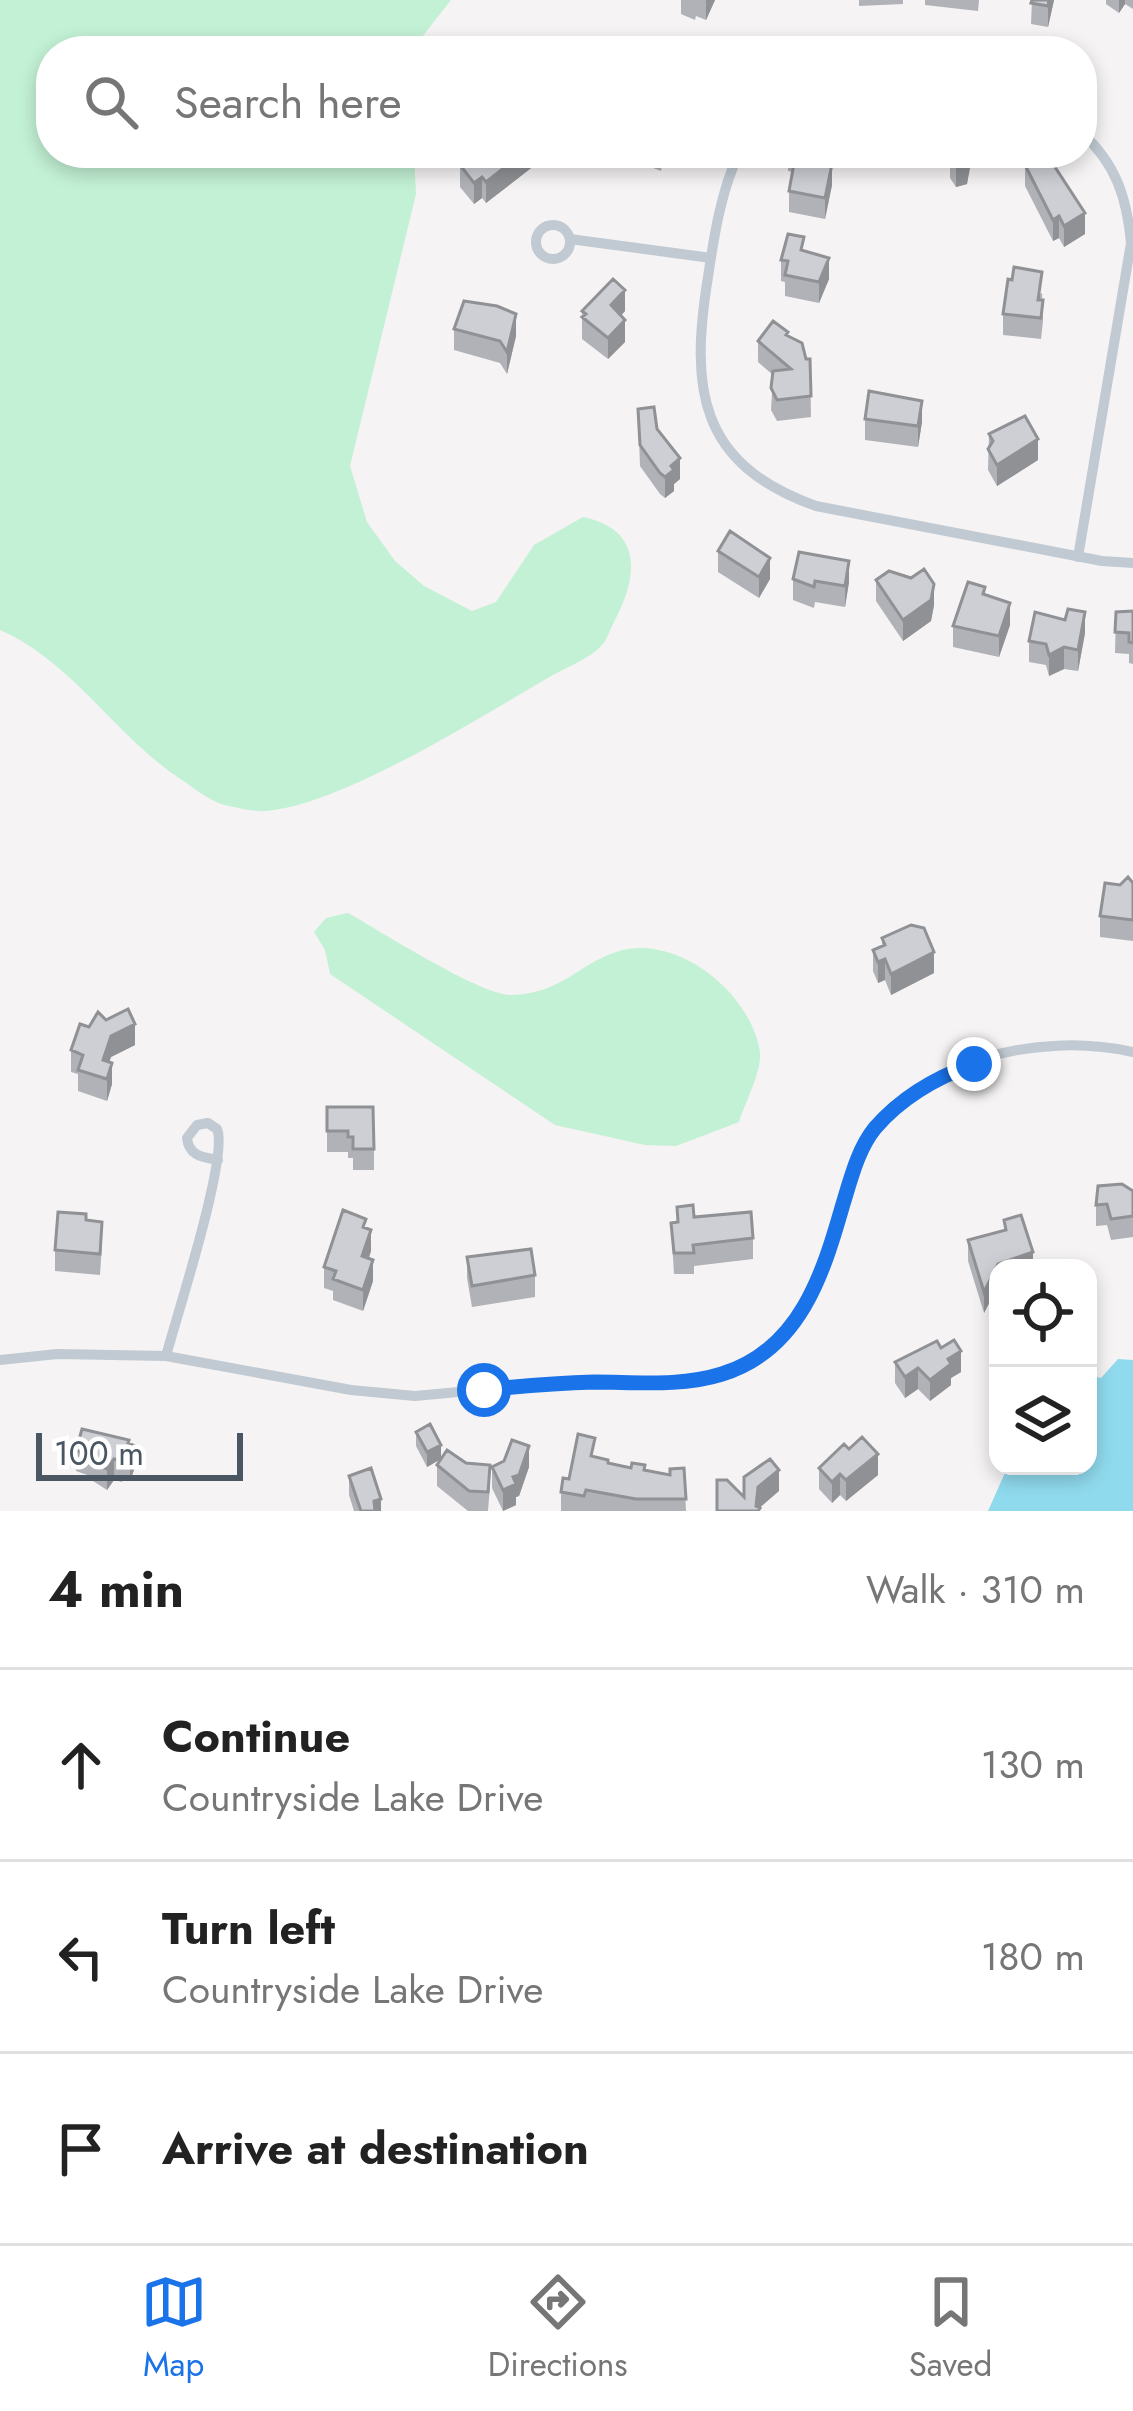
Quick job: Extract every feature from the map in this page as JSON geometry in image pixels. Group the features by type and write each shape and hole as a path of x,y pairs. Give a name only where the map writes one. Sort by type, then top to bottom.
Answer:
{"street":[{"path":"1078,557 1131,243 1119,179 1097,152"},
{"path":"733,168 699,332 700,383 726,446 765,483 816,506 1078,557 1133,563"},
{"path":"570,239 711,258"},
{"path":"0,1360 57,1354 166,1356 390,1395 591,1382 666,1383 726,1373 776,1343 802,1315 818,1285 862,1149 898,1105 956,1070 1010,1051 1060,1043 1133,1052"},
{"path":"166,1356 218,1160"}],"green space":[{"path":"0,0 451,0 423,36 36,36 36,168 415,168 416,194 350,466 367,522 395,561 424,586 472,611 496,602 534,545 583,517 603,523 626,544 631,572 605,641 582,660 370,777 297,805 261,811 221,804 196,790 158,763 50,661 0,630"},
{"path":"348,913 454,974 511,995 557,984 619,951 665,951 687,960 727,990 754,1030 760,1060 739,1122 676,1146 645,1145 555,1125 330,974 325,950 314,932 326,918"}],"water":[{"path":"1118,1359 1133,1360 1133,1511 988,1511 1004,1475 1097,1475 1097,1377"}],"building":[{"path":"462,168 504,168 486,182 482,177 474,183"},
{"path":"793,168 831,168 825,198 789,191"},
{"path":"1027,168 1056,168 1085,213 1064,226 1059,216 1053,220"},
{"path":"788,234 804,237 801,250 829,258 819,282 785,275 788,261 781,260"},
{"path":"1014,267 1042,272 1041,318 1003,314"},
{"path":"613,279 625,290 611,305 625,320 608,338 582,317 586,314 582,311"},
{"path":"464,301 516,314 507,352 500,341 454,329"},
{"path":"773,321 802,343 810,359 811,396 777,400 771,388 773,371 791,369 758,341"},
{"path":"869,391 922,401 918,426 865,419"},
{"path":"654,407 657,429 680,458 665,477 640,445 638,409"},
{"path":"1025,416 1038,439 997,465 988,449 993,441 989,434"},
{"path":"730,531 770,558 759,577 718,551"},
{"path":"799,552 849,561 845,586 815,581 814,587 793,579"},
{"path":"924,569 934,584 931,600 903,620 876,580 889,571 911,578"},
{"path":"968,582 985,587 983,594 1010,603 999,636 953,626"},
{"path":"1068,609 1085,612 1078,650 1064,647 1049,655 1046,644 1029,641 1035,612 1065,620"},
{"path":"1133,611 1133,643 1129,633 1115,632 1116,612"},
{"path":"1128,877 1133,883 1133,920 1100,916 1105,883 1120,885"},
{"path":"911,925 924,928 934,952 891,974 885,959 878,962 873,950 885,945 882,938"},
{"path":"128,1009 135,1024 111,1036 103,1060 112,1063 107,1079 78,1070 83,1055 71,1050 80,1024 89,1027 98,1012 106,1020"},
{"path":"327,1107 373,1107 374,1149 353,1149 348,1131 327,1131"},
{"path":"1122,1184 1133,1191 1133,1216 1111,1219 1107,1204 1096,1205 1098,1186"},
{"path":"693,1205 694,1217 751,1212 753,1238 693,1245 694,1253 674,1253 671,1223 678,1222 677,1207"},
{"path":"343,1210 366,1219 363,1227 371,1230 362,1256 373,1260 363,1290 333,1279 336,1271 324,1267"},
{"path":"58,1212 86,1214 86,1220 102,1222 100,1254 55,1250"},
{"path":"1021,1215 1033,1252 1013,1259 989,1259 984,1292 968,1240 1006,1230 1004,1220"},
{"path":"531,1249 535,1275 472,1286 467,1257"},
{"path":"954,1340 961,1351 930,1380 918,1368 905,1377 895,1362 937,1341 941,1348"},
{"path":"430,1424 441,1445 427,1452 416,1432"},
{"path":"82,1429 129,1440 135,1446 130,1459 114,1459 107,1469 94,1456 76,1450"},
{"path":"578,1434 595,1438 591,1456 608,1463 631,1468 632,1463 645,1465 644,1470 670,1475 670,1469 684,1468 686,1499 561,1492 563,1478 569,1479"},
{"path":"862,1437 878,1454 846,1480 840,1474 832,1482 819,1468 844,1444 849,1449"},
{"path":"512,1440 529,1446 519,1475 513,1477 516,1484 503,1490 492,1467 504,1461"},
{"path":"447,1450 466,1463 490,1465 488,1492 469,1491 437,1465"},
{"path":"770,1459 779,1470 758,1487 758,1511 717,1511 717,1480 727,1480 744,1497 744,1477"},
{"path":"371,1468 381,1499 374,1501 375,1511 361,1511 349,1476"}],"route":[{"path":"484,1390 698,1380 726,1373 755,1357 802,1315 818,1285 851,1175 874,1130 918,1090 974,1064"}]}
